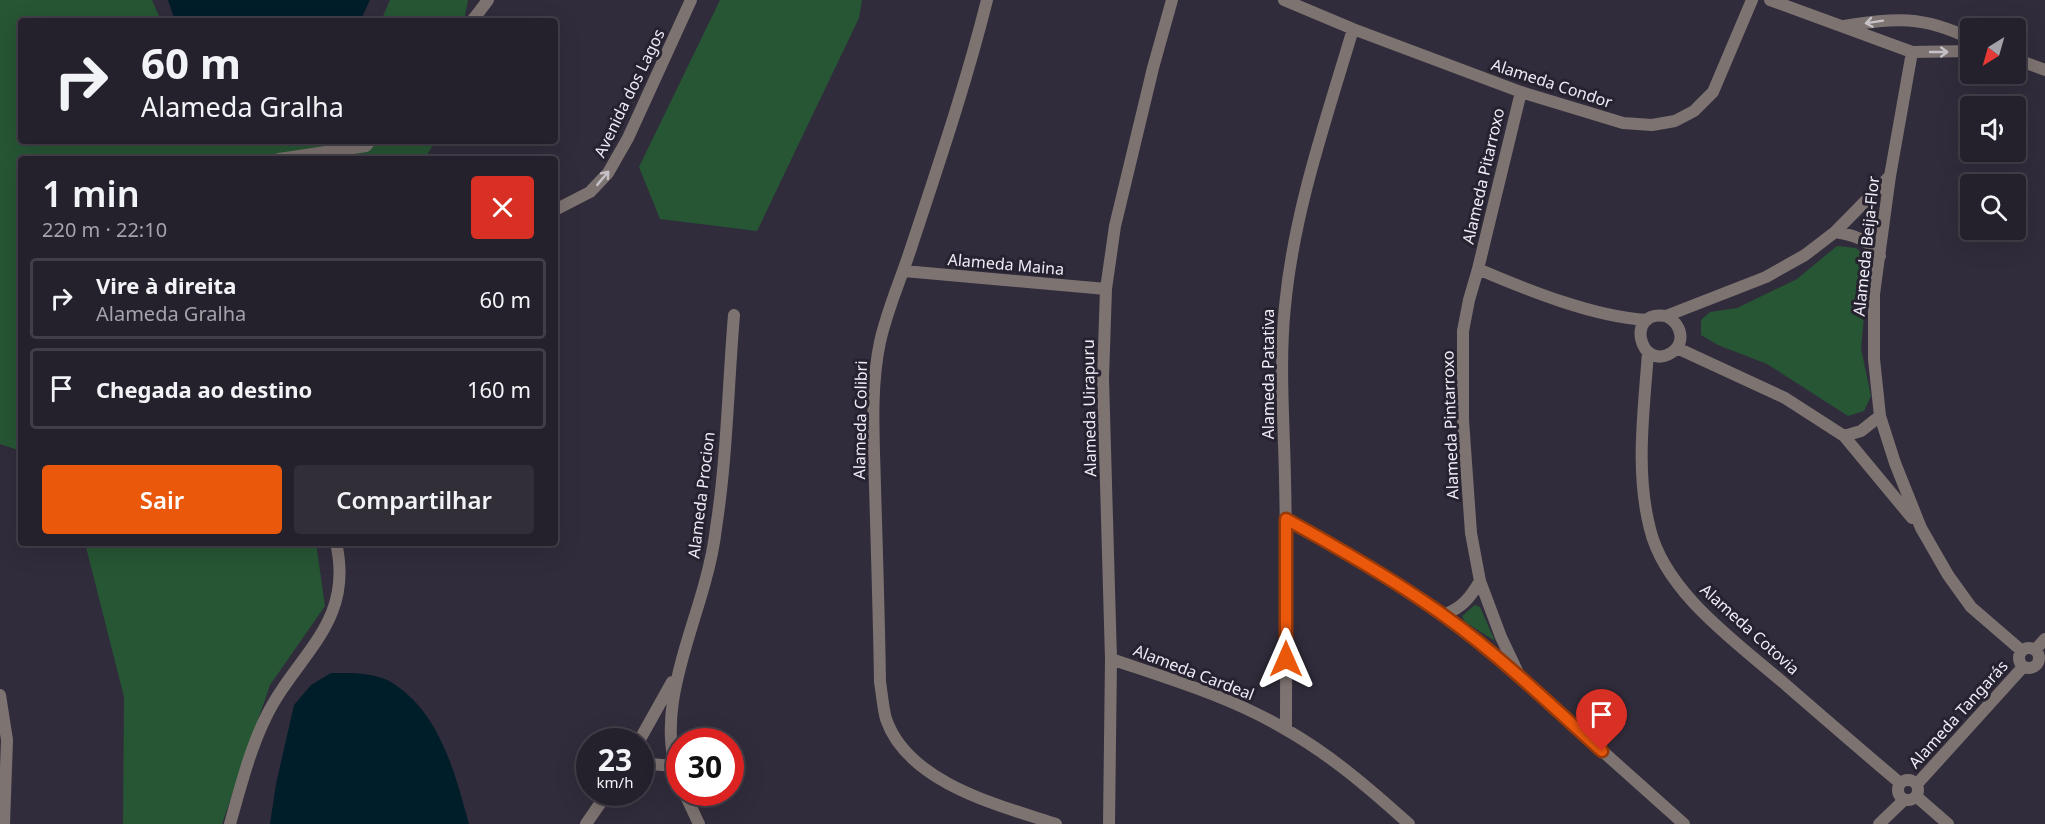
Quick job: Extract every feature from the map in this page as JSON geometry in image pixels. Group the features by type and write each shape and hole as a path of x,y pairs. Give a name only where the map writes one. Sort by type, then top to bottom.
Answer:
{"street":[{"path":"474,18 488,0"},
{"name":"Avenida dos Lagos","path":"558,208 590,192 608,173 628,138 691,0"},
{"name":"Alameda Colibri","path":"987,0 978,35 880,342 875,382 874,426 880,682 886,719 901,745 922,768 953,786 998,805 1056,824"},
{"name":"Alameda Uirapuru","path":"1109,824 1111,659 1104,378 1106,289 1115,226 1172,0"},
{"name":"Alameda Condor","path":"1284,0 1353,29 1521,92 1623,123 1652,125 1675,121 1694,111 1713,92 1752,0"},
{"path":"1770,0 1912,52 1960,51"},
{"path":"1844,27 1891,19 1920,21 1960,34"},
{"name":"Alameda Patativa","path":"1286,729 1283,363 1285,308 1292,256 1312,165 1353,29"},
{"name":"Alameda Beija-Flor","path":"1912,52 1890,176 1874,294 1874,348 1880,416 1895,463 1921,528 1948,575 1971,607 2029,651"},
{"path":"2026,63 2045,70"},
{"name":"Alameda Pitarroxo","path":"1478,269 1521,92"},
{"path":"299,156 368,144"},
{"path":"1666,316 1677,323 1680,329 1680,342 1677,348 1666,355 1654,355 1644,348 1640,336 1647,320 1653,316 1666,316 1766,278 1836,232 1890,176"},
{"path":"1836,232 1862,239 1874,247 1880,256"},
{"path":"1478,269 1559,299 1623,318 1647,320"},
{"name":"Alameda Pintarroxo","path":"1478,269 1463,331 1463,420 1471,533 1480,581 1501,638 1520,678"},
{"name":"Alameda Maina","path":"904,271 1106,289"},
{"name":"Alameda Procion","path":"672,728 672,700 706,580 716,529 722,484 734,315"},
{"path":"1677,348 1785,398 1844,436 1921,528"},
{"name":"Alameda Cotovia","path":"1648,352 1641,442 1644,493 1650,530 1657,550 1668,570 1683,590 1716,624 1900,783"},
{"path":"1844,436 1861,431 1880,416"},
{"path":"1286,519 1359,560 1443,615 1496,656 1684,824"},
{"path":"230,824 264,721 286,684 315,646 331,617 339,594 340,560 337,546"},
{"path":"1443,615 1456,610 1465,603 1480,581"},
{"path":"2029,651 2039,658 2035,668 2019,659 2029,651 2045,639"},
{"name":"Alameda Cardeal","path":"1111,659 1203,690 1286,729 1352,773 1409,824"},
{"path":"646,728 680,666"},
{"name":"Alameda Tangarás","path":"1917,784 2035,668"},
{"path":"0,695 7,740 4,824"},
{"path":"1904,800 1898,792 1900,783 1908,780 1917,784 1919,788 1917,797"},
{"path":"1880,824 1904,800 1908,801 1917,797"},
{"path":"1917,797 1948,824"},
{"path":"586,824 598,806"},
{"path":"691,806 699,824"}],"green space":[{"path":"0,0 152,0 160,18 18,18 18,144 433,144 427,156 18,156 18,450 0,444"},
{"path":"390,0 468,0 465,18 382,18"},
{"path":"720,0 862,0 859,18 757,231 660,219 639,167"},
{"path":"1837,246 1856,248 1869,260 1861,349 1871,396 1864,411 1848,416 1767,364 1718,345 1701,335 1701,320 1710,312 1737,308 1797,279"},
{"path":"86,546 316,546 325,606 270,685 222,824 123,824 124,697"},
{"path":"1475,605 1480,607 1495,641 1465,622 1462,616"}],"water":[{"path":"168,0 370,0 361,18 174,18"},
{"path":"331,673 380,677 394,684 424,712 435,729 452,766 469,824 270,824 276,784 294,705 311,685"}],"route":[{"path":"1286,659 1286,519 1359,560 1434,608 1496,656 1602,751"}]}
